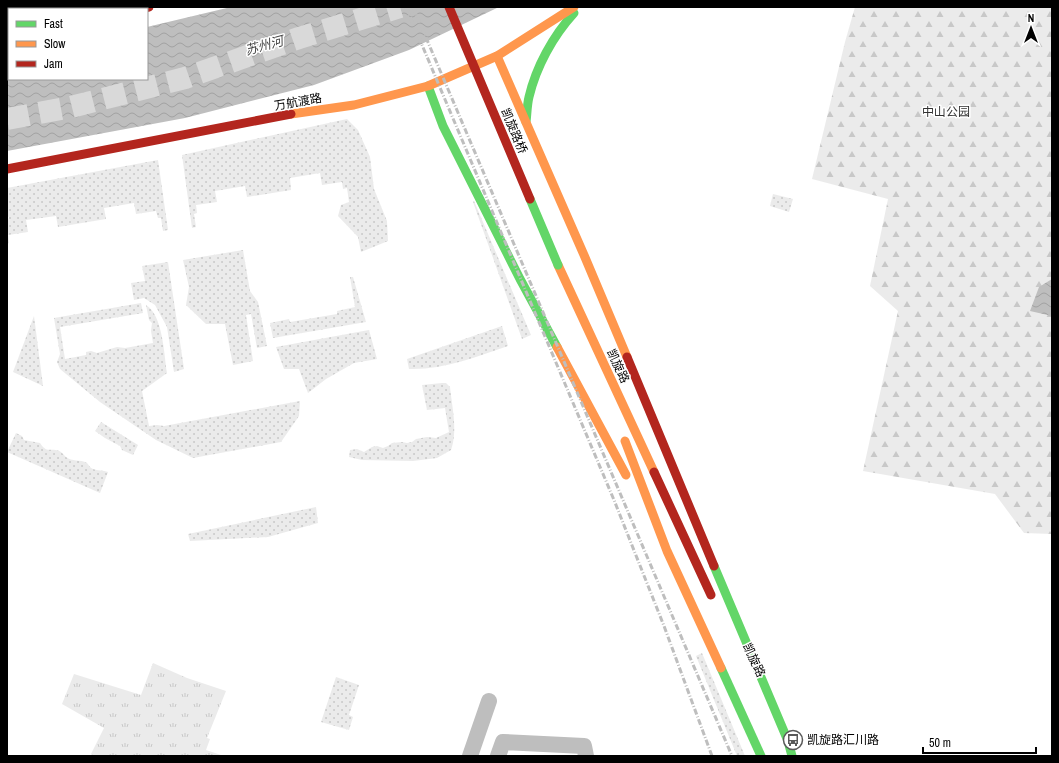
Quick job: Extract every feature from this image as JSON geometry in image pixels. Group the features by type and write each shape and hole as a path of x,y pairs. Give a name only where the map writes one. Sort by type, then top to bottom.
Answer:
{"street":[{"name":"凯旋路桥","path":"449,7 558,264"},
{"name":"万航渡路","path":"7,169 280,117 354,105 428,86 497,56 574,7"},
{"path":"526,122 529,96 539,69 552,42 572,14 582,7"},
{"name":"凯旋路","path":"497,56 588,263 788,741 792,756"},
{"path":"428,86 444,126 520,279 667,551"},
{"name":"凯旋路","path":"558,264 606,390"},
{"name":"凯旋路","path":"558,264 715,604"},
{"path":"622,434 667,551 761,756"},
{"path":"470,756 489,701"},
{"path":"772,727 786,756"},
{"path":"498,756 503,742 584,746 586,756"}],"green space":[{"name":"中山公园","path":"855,7 1052,7 1052,534 1024,533 995,494 863,471 898,311 870,286 888,199 812,179 845,42"},
{"path":"347,119 358,130 370,157 374,189 387,221 388,241 361,252 358,237 338,216 341,205 349,202 347,188 343,189 342,182 322,185 320,173 290,178 291,190 247,197 245,186 215,191 217,202 196,205 197,213 194,214 196,227 192,228 182,155"},
{"path":"158,160 168,230 163,231 161,218 158,218 156,211 136,214 134,203 104,208 106,219 58,227 56,216 26,220 28,232 8,235 9,243 7,244 7,224 9,217 7,216 7,188"},
{"path":"773,194 793,199 789,212 770,206"},
{"path":"474,201 531,335 522,339 473,202"},
{"path":"243,250 250,291 258,302 267,346 257,348 251,314 246,315 253,361 233,365 225,324 206,324 186,305 189,287 183,260"},
{"path":"168,262 184,369 174,372 167,327 155,305 144,298 134,300 131,283 145,281 142,266"},
{"path":"350,277 353,277 366,322 273,338 270,323 289,319 290,322 337,314 337,311 355,307"},
{"path":"141,303 143,313 60,327 65,359 86,355 86,352 91,351 97,353 117,347 125,348 153,343 151,331 152,323 149,320 146,305 152,310 159,326 164,346 167,373 142,391 149,426 164,426 300,401 299,416 281,442 193,458 156,440 100,402 60,369 57,362 60,354 54,318"},
{"path":"34,316 43,386 13,372"},
{"path":"502,326 508,346 447,365 422,369 409,369 407,359"},
{"path":"369,330 377,359 354,363 326,379 308,393 299,369 284,369 276,347"},
{"path":"446,383 450,387 454,427 451,450 437,458 413,461 362,460 349,457 350,450 357,449 364,452 372,447 377,446 383,448 392,443 407,443 416,439 427,437 436,438 449,432 445,408 427,410 422,385"},
{"path":"101,422 138,445 133,455 122,450 120,446 95,431"},
{"path":"16,433 22,436 24,440 40,443 47,450 58,450 68,459 84,462 93,469 108,472 100,493 7,452"},
{"path":"316,507 318,523 268,537 190,541 188,534"},
{"path":"702,653 745,756 737,756 696,656"},
{"path":"153,663 187,678 226,691 207,738 210,739 206,750 224,756 94,756 91,754 104,728 62,704 74,674 141,695"},
{"path":"336,677 359,685 349,715 353,717 349,730 321,722"}],"water":[{"name":"苏州河","path":"231,7 499,7 409,50 314,85 185,118 7,151 7,60 8,80 148,80 148,27"},
{"path":"1052,279 1052,316 1030,311 1039,287"}],"tunnel":[{"path":"7,119 71,107 185,78 299,38 400,7"}],"railway":[{"path":"406,7 614,500 664,626 712,756"},
{"path":"413,7 732,756"}],"traffic: fast":[{"path":"526,122 527,106 536,74 552,42 574,13"},
{"path":"428,86 443,126 520,279 557,347"},
{"path":"530,199 558,265"},
{"path":"714,566 788,741 792,756"},
{"path":"721,668 761,756"}],"traffic: slow":[{"path":"291,114 354,105 428,86 497,56 574,7"},
{"path":"497,56 627,357"},
{"path":"558,265 654,472"},
{"path":"557,347 626,475"},
{"path":"625,441 667,551 721,668"}],"traffic: jam":[{"path":"144,8 149,7"},
{"path":"449,7 530,199"},
{"path":"7,169 291,114"},
{"path":"627,357 714,566"},
{"path":"654,472 711,595"}],"place":[{"name":"凯旋路汇川路","path":"793,740"}]}
